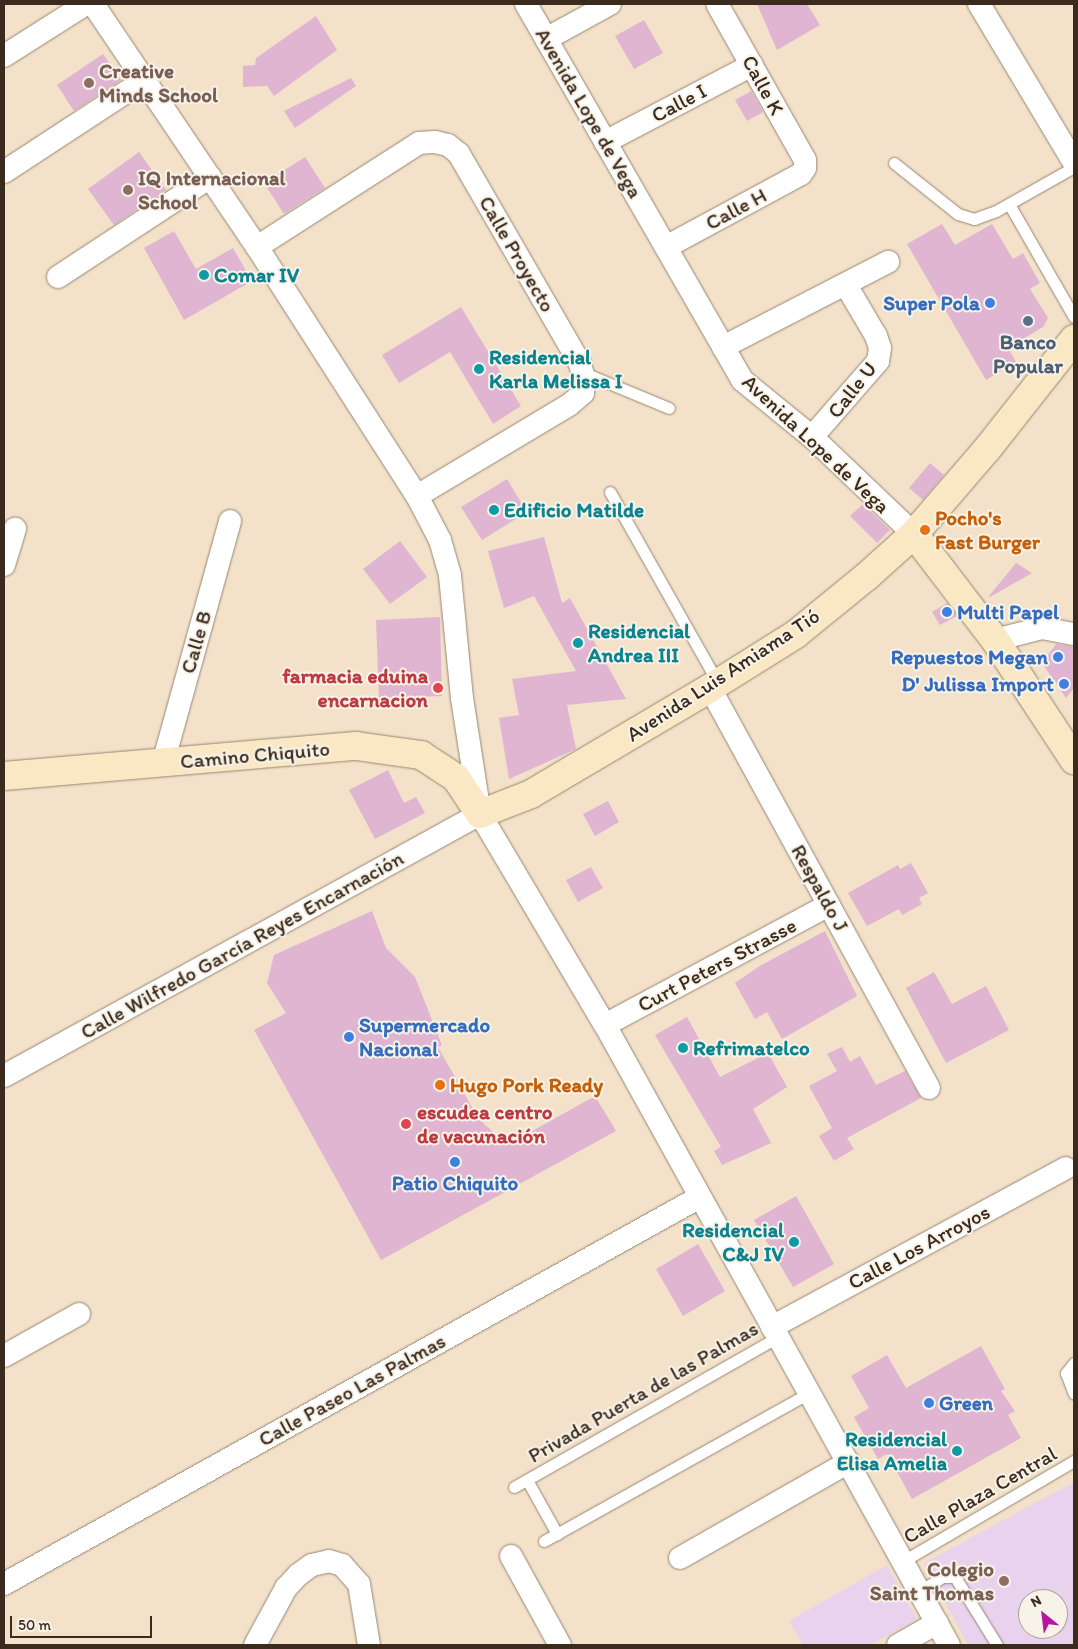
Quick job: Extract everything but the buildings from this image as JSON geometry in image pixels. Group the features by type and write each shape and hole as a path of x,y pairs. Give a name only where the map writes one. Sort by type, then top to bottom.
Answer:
{"main road":[{"name":"Avenida Luis Amiama Tió","path":"480,814 531,794 714,686 796,634 914,534 988,448 1074,339"},
{"name":"Avenida Lope de Vega","path":"914,534 995,640 1074,760"},
{"name":"Camino Chiquito","path":"4,776 356,746 422,755 456,778 480,814"}],"street":[{"path":"4,56 86,4"},
{"path":"93,4 257,247 418,496 440,540 450,576 462,698 480,814 605,1025 809,1393 905,1560 949,1645"},
{"name":"Avenida Lope de Vega","path":"526,4 742,380 812,437 914,534"},
{"path":"546,38 610,4"},
{"name":"Calle K","path":"718,4 805,160 805,168"},
{"path":"979,4 1074,165"},
{"name":"Calle I","path":"605,142 752,65"},
{"path":"4,172 144,80"},
{"name":"Calle Proyecto","path":"257,247 419,143 435,142 448,145 459,154 582,372"},
{"name":"Calle H","path":"666,247 801,174 805,168"},
{"path":"58,277 210,177"},
{"path":"723,347 888,262"},
{"name":"Calle U","path":"812,437 878,361 880,348 876,336 846,285"},
{"path":"418,496 569,405 583,393 582,372"},
{"name":"Calle B","path":"163,763 230,521"},
{"path":"4,565 15,529"},
{"path":"995,640 1042,628 1074,634"},
{"name":"Respaldo J","path":"714,686 829,905 929,1088"},
{"name":"Calle Wilfredo García Reyes Encarnación","path":"4,1076 480,814"},
{"name":"Curt Peters Strasse","path":"605,1025 829,905"},
{"name":"Calle Los Arroyos","path":"775,1332 1066,1168"},
{"name":"Calle Paseo Las Palmas","path":"4,1584 700,1197"},
{"path":"4,1356 79,1314"},
{"path":"680,1558 848,1462"},
{"path":"511,1556 560,1645"},
{"path":"254,1645 286,1588 298,1575 312,1565 329,1561 342,1565 359,1584 370,1645"},
{"path":"898,1645 937,1623"}],"lane":[{"path":"894,163 958,214 974,219 1009,204 1074,165"},
{"path":"1009,204 1074,317"},
{"path":"582,372 669,408"},
{"path":"610,492 714,686"},
{"name":"Privada Puerta de las Palmas","path":"514,1487 775,1332"},
{"path":"1074,1363 1066,1373 1074,1394"},
{"path":"544,1541 809,1393"},
{"name":"Calle Plaza Central","path":"905,1560 1074,1461"},
{"name":"Privada Puerta de las Palmas","path":"527,1480 556,1534"},
{"path":"921,1590 943,1577 955,1577 997,1645"}],"shaded area":[{"name":"Colegio Saint Thomas","path":"1074,1482 1074,1645 968,1645 924,1563"},
{"path":"887,1565 917,1619 871,1645 803,1645 789,1621"}],"place":[{"name":"Creative Minds School","path":"89,83"},
{"name":"IQ Internacional School","path":"128,190"},
{"name":"Comar IV","path":"204,275"},
{"name":"Super Pola","path":"990,303"},
{"name":"Banco Popular","path":"1028,321"},
{"name":"Residencial Karla Melissa I","path":"479,369"},
{"name":"Edificio Matilde","path":"494,510"},
{"name":"Pocho's Fast Burger","path":"925,530"},
{"name":"Multi Papel","path":"947,612"},
{"name":"Residencial Andrea III","path":"578,643"},
{"name":"Repuestos Megan","path":"1058,657"},
{"name":"D' Julissa Import","path":"1064,684"},
{"name":"farmacia eduina encarnacion","path":"438,688"},
{"name":"Supermercado Nacional","path":"349,1037"},
{"name":"Refrimatelco","path":"683,1048"},
{"name":"Hugo Pork Ready","path":"440,1085"},
{"name":"escudea centro de vacunación","path":"406,1124"},
{"name":"Patio Chiquito","path":"455,1162"},
{"name":"Residencial C&J IV","path":"794,1242"},
{"name":"Green","path":"929,1403"},
{"name":"Residencial Elisa Amelia","path":"957,1451"},
{"name":"Colegio Saint Thomas","path":"1004,1581"}]}
